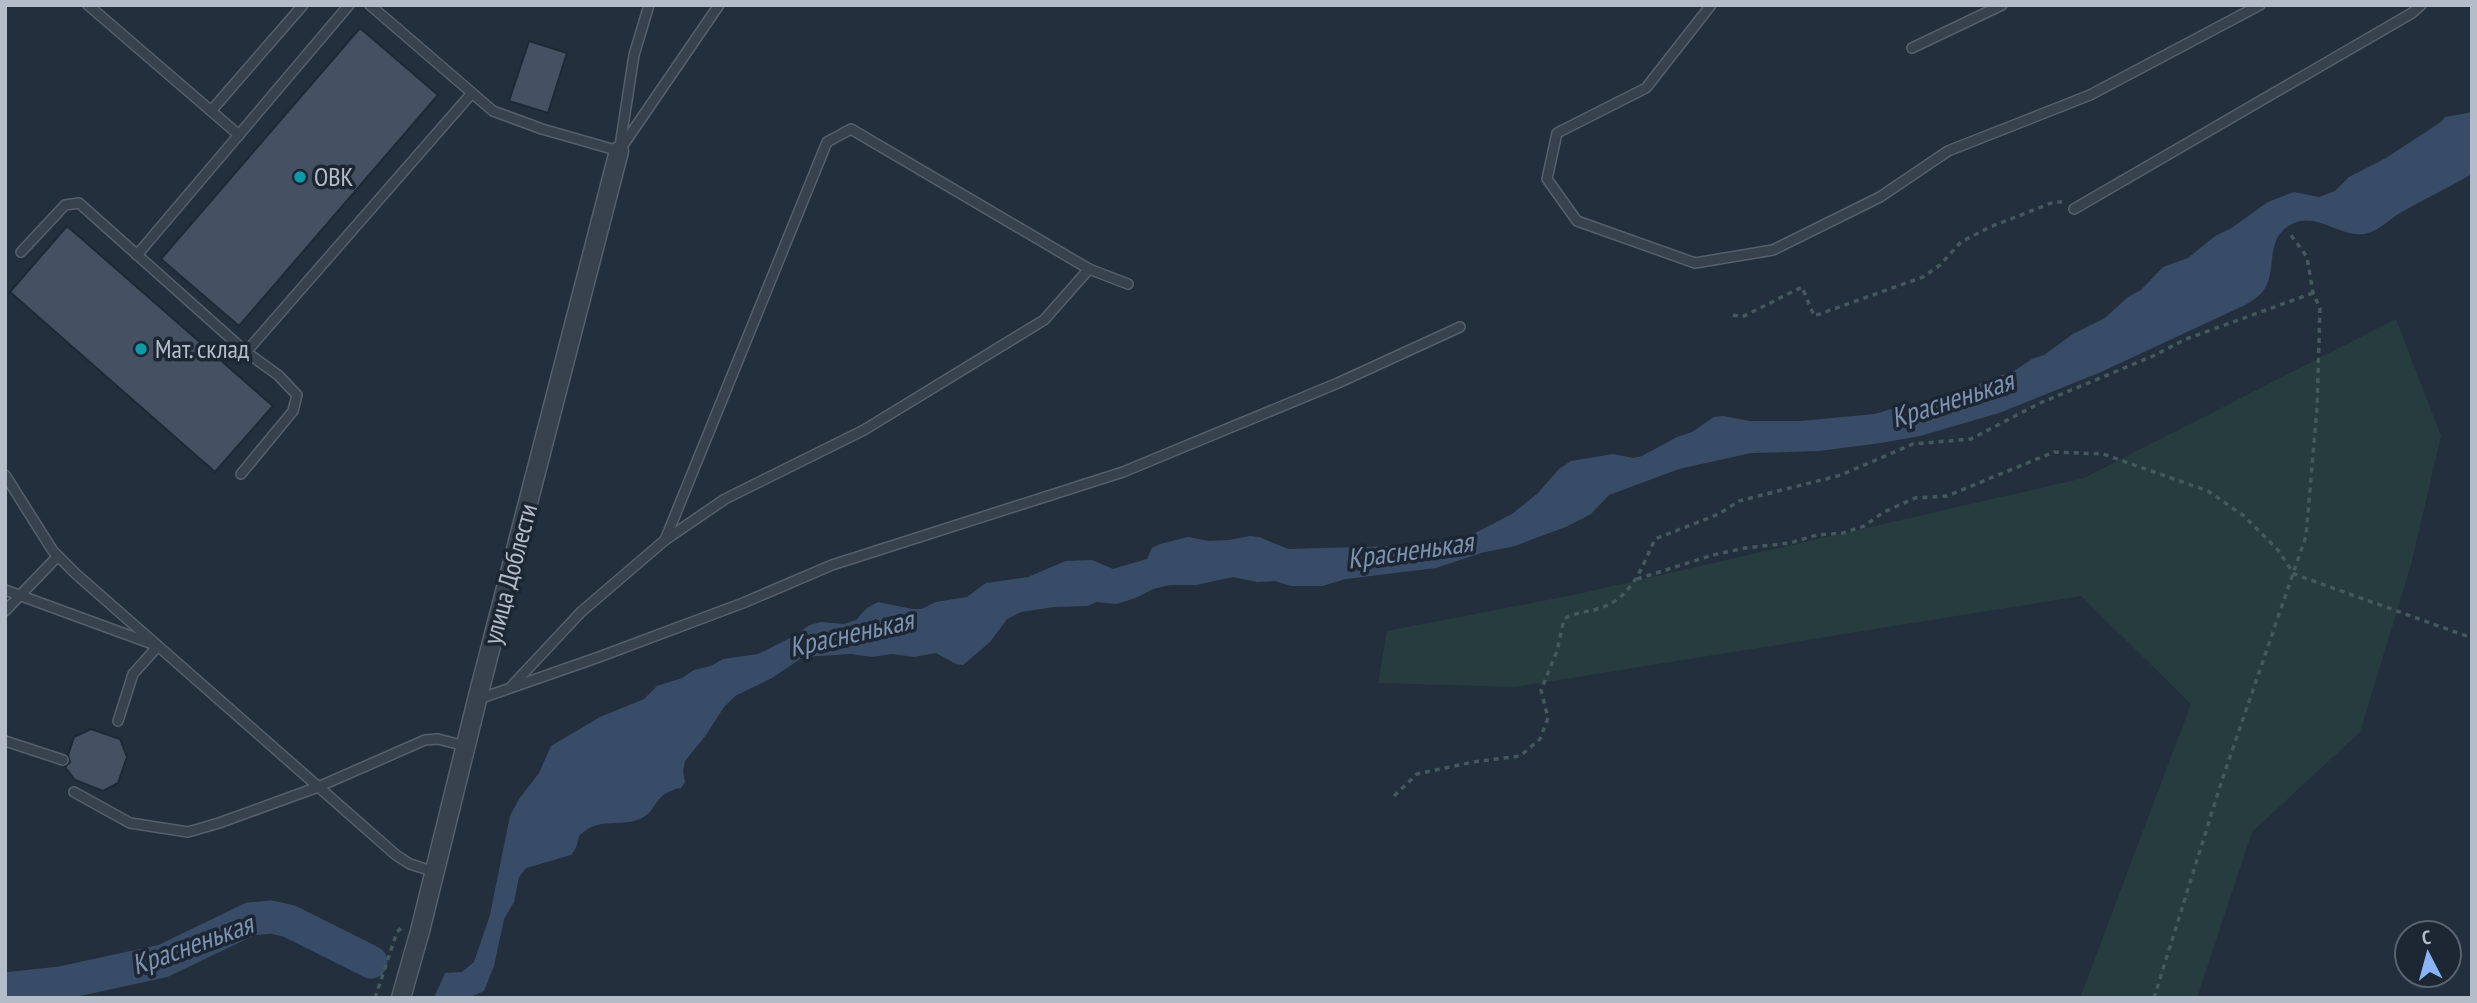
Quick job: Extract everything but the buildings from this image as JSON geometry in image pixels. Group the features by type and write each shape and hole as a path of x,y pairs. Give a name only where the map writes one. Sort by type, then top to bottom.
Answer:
{"street":[{"name":"улица Доблести","path":"401,998 619,151"}],"lane":[{"path":"88,5 239,135"},
{"path":"211,111 303,5"},
{"path":"137,255 349,5"},
{"path":"370,5 493,111 542,129 619,151"},
{"path":"619,151 634,55 649,5"},
{"path":"619,151 719,5"},
{"path":"1711,5 1646,88 1557,133 1547,179 1577,222 1695,263 1773,250 1880,197 1948,151 2090,95 2260,5"},
{"path":"1912,48 2002,5"},
{"path":"2074,209 2412,13 2421,5"},
{"path":"246,352 472,93"},
{"path":"665,540 827,142 851,130 1089,269 1128,284"},
{"path":"21,253 65,205 79,203 246,352 278,375 297,395 293,411 241,474"},
{"path":"509,689 581,612 665,540 725,499 864,430 1044,320 1089,269"},
{"path":"477,700 743,603 832,565 1123,472 1338,383 1460,327"},
{"path":"5,475 58,556 396,855 410,864 435,872"},
{"path":"5,611 58,556"},
{"path":"5,590 159,646"},
{"path":"117,721 133,674 159,646"},
{"path":"74,792 130,823 188,832 318,787 425,740 438,739 465,746"},
{"path":"5,741 63,760"}],"path":[{"path":"1733,316 1742,317 1802,287 1814,316 1923,277 1940,265 1961,242 1990,227 2054,202 2090,200"},
{"path":"2154,998 2222,780 2306,536 2316,408 2320,307 2313,293 2307,257 2288,231"},
{"path":"1394,796 1418,774 1473,762 1520,756 1540,739 1548,718 1541,690 1557,650 1564,619 1620,600 1637,579 1655,539 1720,514 1739,501 1840,475 1913,444 1971,439 2040,403 2153,356 2186,339 2313,293"},
{"path":"1637,579 1745,548 1843,533 1864,526 1884,512 1914,498 1948,496 2054,453 2103,454 2208,491 2244,516 2278,550 2294,574 2472,638"}],"green space":[{"path":"2396,319 2441,436 2411,565 2360,732 2252,832 2197,998 2080,998 2191,704 2081,596 1515,687 1378,683 1387,631 1578,594 2084,478"}],"water":[{"path":"2472,110 2472,174 2368,233 2349,233 2310,221 2290,225 2277,238 2265,288 2250,302 2101,372 1999,413 1920,436 1881,443 1819,451 1751,453 1679,469 1609,495 1591,514 1568,526 1515,546 1481,553 1436,568 1346,579 1322,586 1291,586 1275,581 1257,582 1233,577 1196,585 1170,585 1117,604 1096,602 1088,606 1021,612 1007,619 990,642 963,665 936,653 914,657 851,654 803,657 772,678 735,696 724,707 685,761 685,782 681,788 665,794 647,815 625,823 594,826 579,836 571,855 526,868 519,877 514,902 504,919 494,966 484,991 468,998 434,998 445,973 462,972 474,962 490,915 510,816 539,773 551,746 600,717 644,699 657,686 723,659 758,654 810,625 821,622 844,624 856,620 867,608 878,602 921,609 936,602 967,597 986,583 1028,577 1066,561 1092,560 1113,569 1147,559 1152,548 1160,544 1188,537 1209,541 1259,537 1288,549 1397,546 1451,541 1475,533 1512,514 1571,461 1613,454 1633,458 1642,456 1692,432 1714,417 1750,421 1801,421 1874,414 1961,396 1984,381 2014,371 2032,359 2044,355 2073,334 2105,318 2128,297 2141,290 2163,267 2188,258 2215,236 2230,229 2268,202 2294,192 2319,197 2335,191 2349,177 2386,158 2445,117"}],"waterway":[{"name":"Красненькая","path":"5,989 61,983 163,961 250,919 271,917 289,921 371,962"}],"place":[{"name":"ОВК","path":"300,177"},
{"name":"Мат. склад","path":"141,349"}]}
